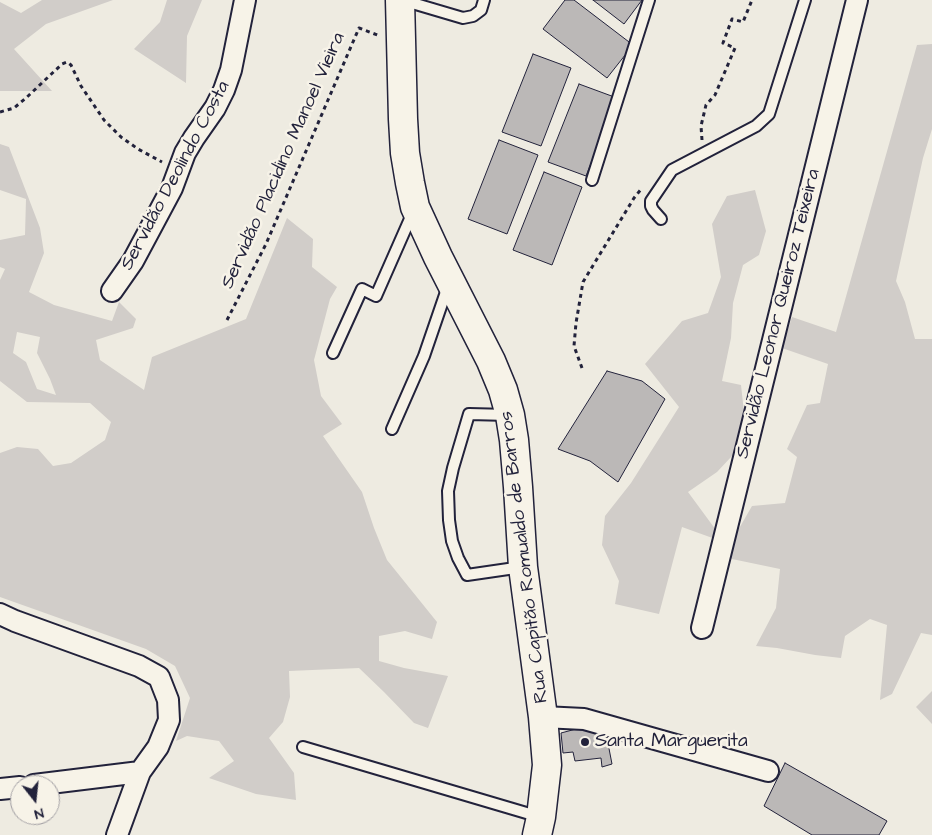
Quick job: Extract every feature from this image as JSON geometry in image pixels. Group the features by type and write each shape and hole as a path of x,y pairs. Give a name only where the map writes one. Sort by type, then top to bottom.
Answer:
{"main road":[{"name":"Rua Capitão Romualdo de Barros","path":"401,0 403,119 410,183 415,207 491,362 503,390 510,415 514,440 524,567 543,717 547,768 539,826"}],"street":[{"name":"Servidão Deolindo Costa","path":"112,291 133,261 172,188 185,153 215,108 224,90 231,70 245,0"},
{"name":"Servidão Leonor Queiroz Teixeira","path":"702,628 857,0"},
{"path":"0,614 139,666 159,677 168,700 169,720 158,747 140,772 117,835"},
{"path":"543,717 584,719 768,771"},
{"path":"60,782 140,772"}],"lane":[{"path":"401,0 463,18 473,16 480,10 484,0"},
{"path":"592,180 650,0"},
{"path":"661,219 653,210 651,202 672,170 756,126 769,114 805,0"},
{"path":"333,353 362,289 376,296 415,207"},
{"path":"392,429 424,356 450,281"},
{"path":"510,415 469,414 452,468 448,491 449,520 452,541 467,575 524,567"},
{"path":"303,747 539,826"}],"path":[{"path":"735,48 723,43 732,18 742,22 752,0"},
{"name":"Servidão Placidino Manoel Vieira","path":"227,320 266,244 359,28 401,45"},
{"path":"0,112 14,108 62,64 67,62 71,65 81,86 104,120 121,137 138,149 178,171"}],"shaded area":[{"path":"42,0 113,0 46,24 14,49 52,91 0,91 0,2 21,13"},
{"path":"167,0 202,0 187,36 186,83 134,49 160,22"},
{"path":"932,44 932,129 923,158 896,281 905,302 915,339 932,339 932,635 921,633 892,694 880,700 887,625 870,619 845,636 841,658 756,646 776,608 780,569 732,559 718,540 682,527 659,614 615,604 619,581 602,545 605,516 631,483 679,407 645,364 682,321 708,313 721,277 712,224 727,196 755,190 766,231 759,255 743,265 733,303 731,338 722,381 741,385 747,440 717,472 688,492 724,541 733,539 752,506 785,503 797,457 787,449 807,405 820,403 828,364 782,348 792,317 836,332 917,45"},
{"path":"0,144 9,147 40,228 44,253 29,292 54,305 112,321 119,302 136,319 133,328 96,340 100,360 144,390 152,357 246,319 287,218 313,239 312,267 337,287 330,299 314,360 321,396 342,424 323,436 362,492 387,560 437,622 432,639 405,631 379,636 379,661 404,668 448,676 428,728 414,723 359,668 289,671 290,697 283,722 269,738 294,773 296,800 256,794 209,778 234,761 219,741 187,736 176,741 190,698 175,666 146,649 0,597 0,453 17,447 38,449 53,466 71,463 105,440 111,422 90,403 27,402 0,381 0,280 5,269 0,267 0,240 25,235 26,199 0,190","holes":["17,332 40,337 37,353 56,395 37,389 26,362 13,353"]},
{"path":"932,691 932,724 916,707"}],"building":[{"path":"565,0 574,0 633,45 607,78 543,29"},
{"path":"593,0 642,0 624,24"},
{"path":"533,54 571,68 541,146 502,132"},
{"path":"579,84 617,98 586,176 548,162"},
{"path":"499,140 538,155 507,234 468,219"},
{"path":"544,172 582,187 552,265 513,250"},
{"path":"607,371 642,381 665,399 618,482 590,461 558,449"},
{"name":"Santa Marguerita","path":"605,728 612,764 602,767 601,758 575,761 573,752 563,753 561,733 576,729"},
{"path":"785,763 887,821 879,835 812,835 764,806"}],"place":[{"name":"Santa Marguerita","path":"585,742"}]}
